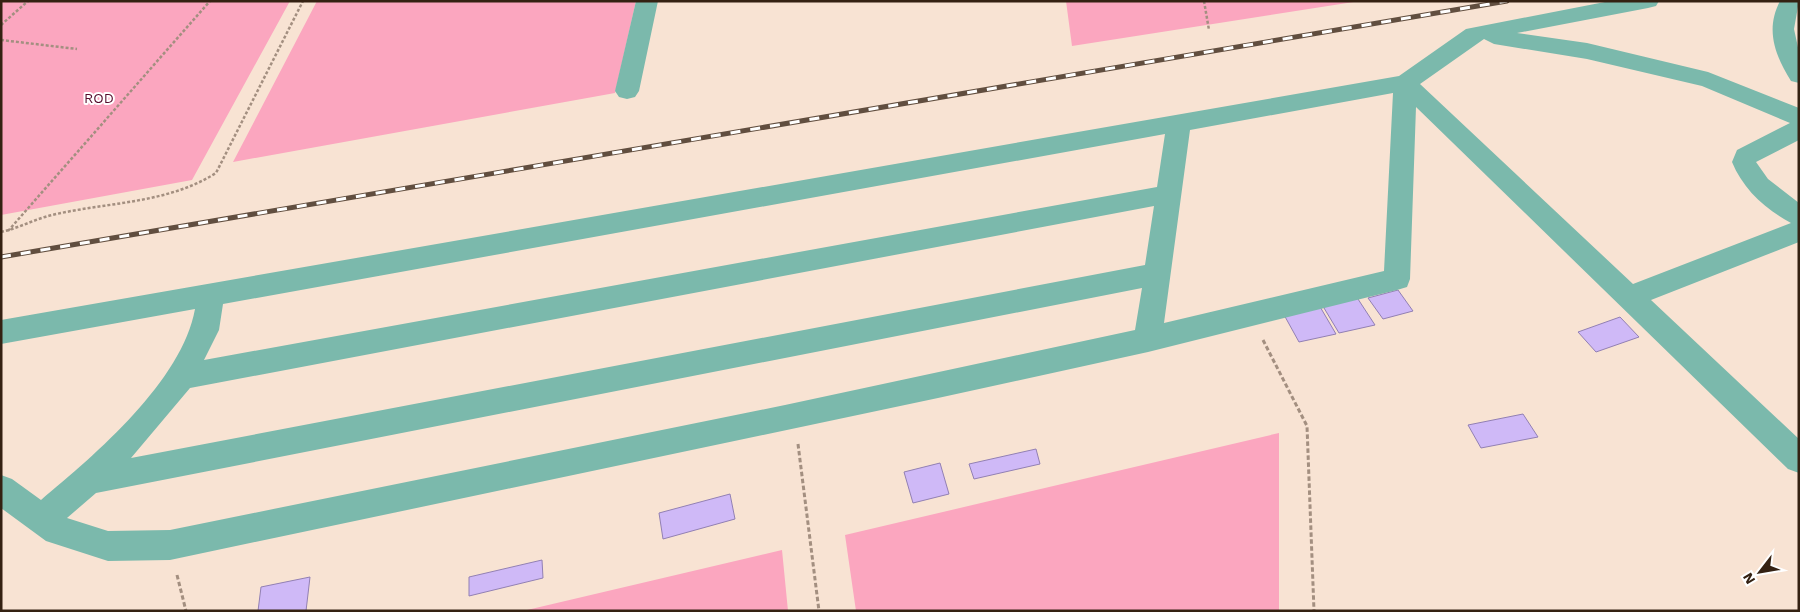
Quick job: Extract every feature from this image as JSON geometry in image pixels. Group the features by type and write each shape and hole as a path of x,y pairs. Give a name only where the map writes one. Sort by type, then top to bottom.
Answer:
{"street":[{"path":"627,90 647,1"},
{"path":"1,332 1405,83 1474,34 1648,1"},
{"path":"1791,1 1784,15 1783,35 1787,52 1799,75"},
{"path":"1474,34 1588,51 1708,80 1799,117"},
{"path":"1405,83 1631,296 1799,459"},
{"path":"1,489 57,530 108,546 170,545 794,416 1148,340 1397,279 1405,83"},
{"path":"1148,340 1179,123"},
{"path":"1631,296 1797,230 1747,172 1744,162 1746,156 1799,129"},
{"path":"181,377 1168,194"},
{"path":"88,480 1157,274"},
{"path":"43,518 88,480 136,432 181,377 205,330 211,295"}],"path":[{"path":"1,25 28,1"},
{"path":"7,231 210,1"},
{"path":"1,232 50,215 170,192 196,186 208,180 216,173 303,1"},
{"path":"1204,1 1209,30"},
{"path":"1,40 78,49"},
{"path":"1251,316 1306,426 1314,611"},
{"path":"794,416 819,611"},
{"path":"170,545 186,611"}],"green space":[{"name":"ROD","path":"1,1 290,1 192,180 1,215"},
{"path":"317,1 636,1 615,93 233,162"},
{"path":"1066,1 1360,1 1072,46"},
{"path":"1279,433 1279,611 856,611 845,535"},
{"path":"782,550 788,611 527,611 527,610"}],"building":[{"path":"1398,290 1413,311 1383,319 1368,298"},
{"path":"1356,296 1375,325 1339,333 1321,303"},
{"path":"1319,305 1336,334 1299,342 1283,313"},
{"path":"1620,317 1639,337 1596,352 1578,332"},
{"path":"1523,414 1538,437 1481,448 1468,425"},
{"path":"1036,449 1040,464 974,479 969,464"},
{"path":"940,463 949,494 913,503 904,472"},
{"path":"730,494 735,519 663,539 659,513"},
{"path":"542,560 543,578 469,596 469,577"},
{"path":"310,577 306,611 258,611 261,587"}],"railway":[{"path":"1,257 1507,1"}]}
